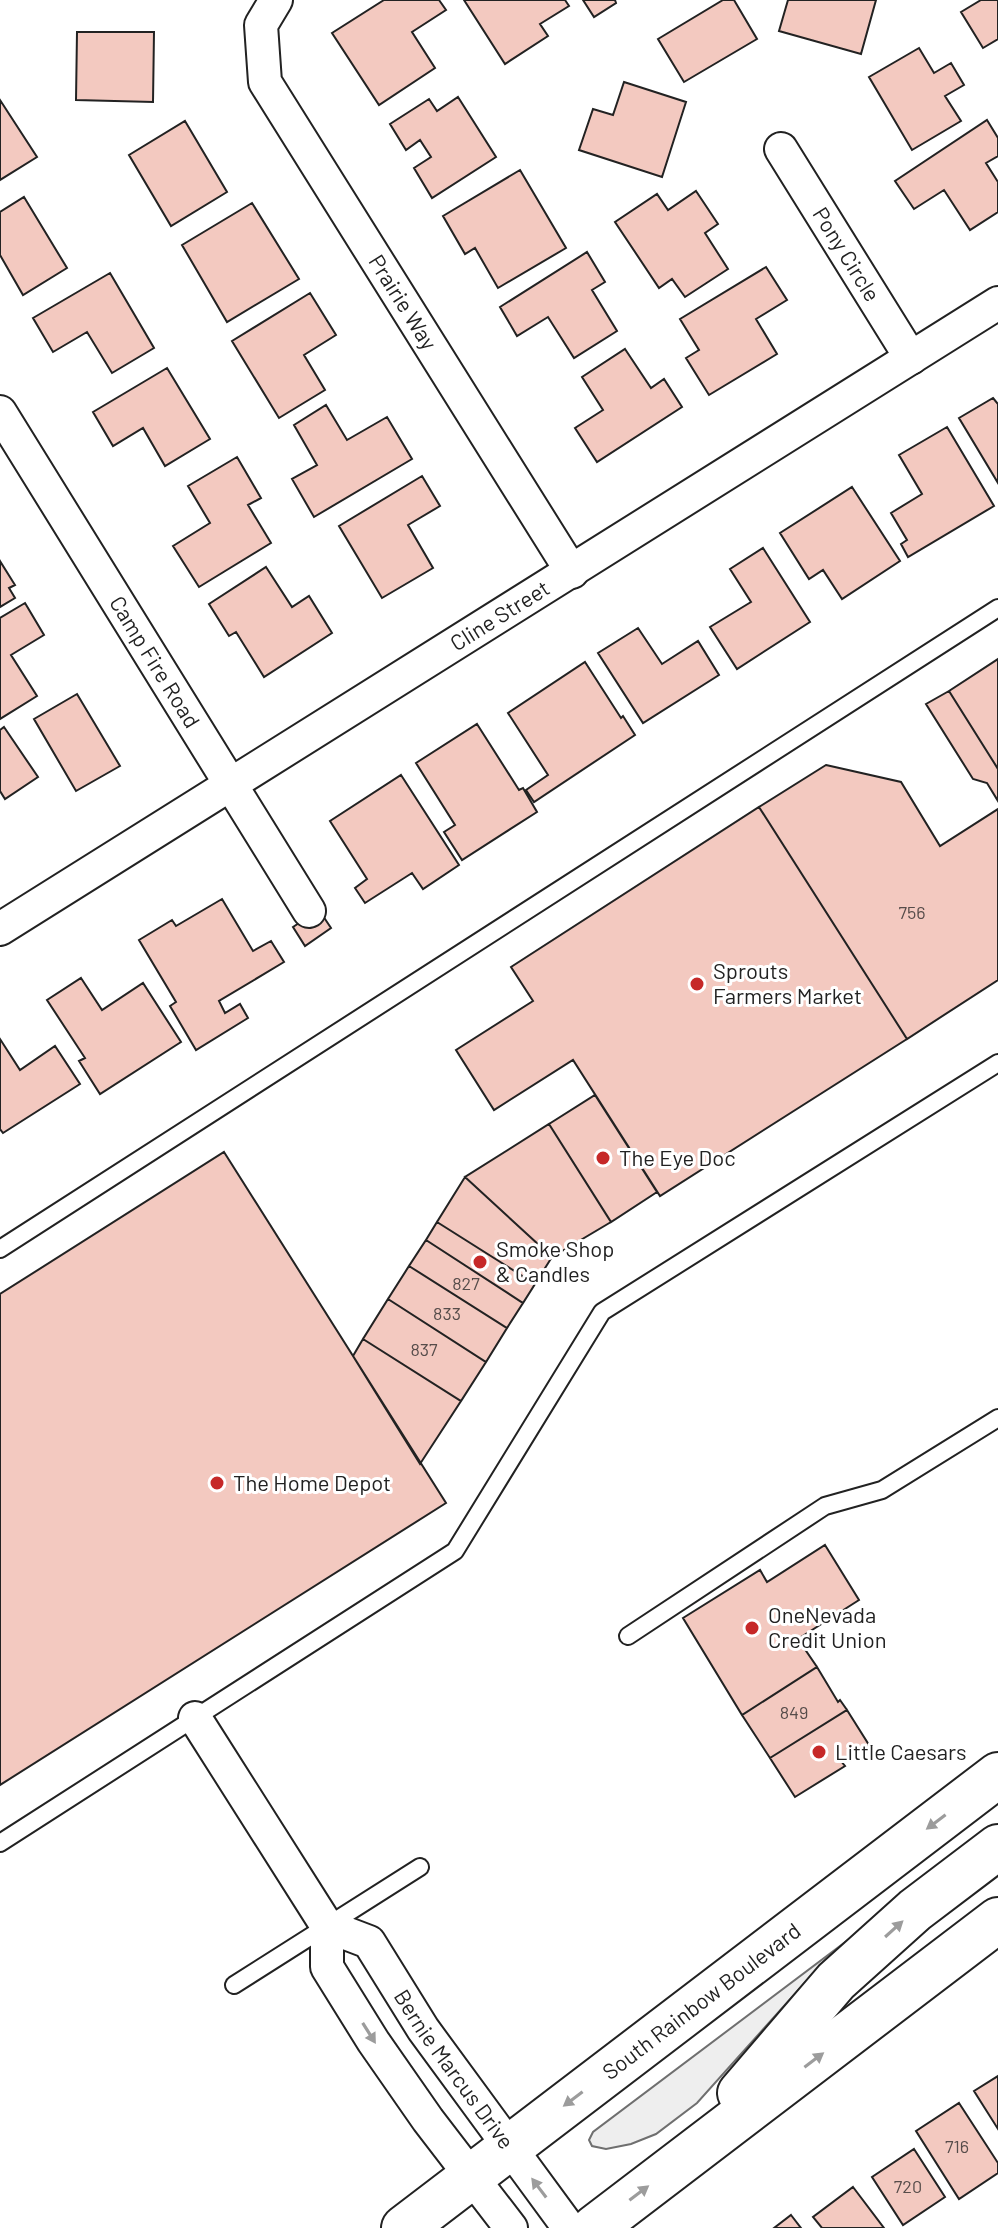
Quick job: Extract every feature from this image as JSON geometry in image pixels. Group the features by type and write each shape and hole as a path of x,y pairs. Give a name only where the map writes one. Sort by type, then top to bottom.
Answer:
{"main road":[{"name":"South Rainbow Boulevard","path":"404,2228 998,1775"},
{"path":"685,2158 836,1981 915,1910 998,1847"},
{"path":"594,2228 998,1920"}],"street":[{"name":"Prairie Way","path":"268,12 265,82 572,572"},
{"name":"Pony Circle","path":"781,149 911,358"},
{"name":"Cline Street","path":"0,929 998,303"},
{"name":"Camp Fire Road","path":"0,412 309,911"},
{"path":"195,1718 327,1926 327,1967 373,2041 470,2177 511,2228"},
{"name":"Bernie Marcus Drive","path":"327,1926 369,1942 423,2029 569,2228"}],"lane":[{"path":"0,1249 998,608"},
{"path":"0,1843 455,1551 602,1312 998,1063"},
{"path":"628,1636 825,1506 882,1490 998,1418"},
{"path":"234,1985 420,1867"}],"shaded area":[{"path":"998,1827 810,1977 697,2103 656,2134 606,2149 592,2146 589,2140 593,2132"}],"building":[{"path":"384,0 439,0 446,10 412,32 435,68 379,105 332,33"},
{"path":"464,0 565,0 569,6 540,24 548,36 505,64"},
{"path":"583,0 615,0 616,3 594,17"},
{"path":"723,0 734,0 757,39 684,82 658,39"},
{"path":"788,0 876,0 861,54 779,31"},
{"path":"981,0 998,0 998,39 983,48 961,12"},
{"path":"77,32 154,32 153,102 76,100"},
{"path":"919,48 934,73 951,63 964,85 945,96 961,121 912,150 869,77"},
{"path":"624,82 686,102 662,177 579,150 593,109 613,115"},
{"path":"458,97 496,157 432,198 414,168 431,157 420,140 406,150 390,124 429,99 437,111"},
{"path":"0,100 37,157 0,180"},
{"path":"987,120 998,138 998,156 986,163 998,182 998,212 970,230 944,190 914,209 895,181"},
{"path":"185,121 227,192 171,226 129,155"},
{"path":"520,170 566,248 498,288 475,248 465,254 443,216"},
{"path":"696,191 718,224 705,233 728,269 685,297 672,279 659,288 615,222 657,194 668,210"},
{"path":"24,197 67,268 23,295 0,255 0,212"},
{"path":"252,203 299,279 227,322 182,245"},
{"path":"587,252 605,282 592,290 617,331 574,358 548,317 517,336 500,307"},
{"path":"766,267 787,300 756,319 777,354 709,395 686,358 699,350 680,319"},
{"path":"110,273 154,348 112,373 87,332 53,352 33,318"},
{"path":"310,293 336,335 304,355 325,390 279,418 232,341"},
{"path":"625,349 651,388 664,379 682,407 597,462 575,428 603,410 582,377"},
{"path":"167,368 210,439 165,466 143,428 113,446 93,412"},
{"path":"993,398 998,404 998,483 959,418"},
{"path":"326,405 347,440 387,417 412,459 314,517 292,479 317,465 294,425"},
{"path":"947,427 994,506 908,557 901,544 907,540 891,513 922,494 899,455"},
{"path":"237,457 261,498 248,505 271,543 199,587 173,546 210,523 188,486"},
{"path":"422,476 440,506 408,525 433,568 382,598 339,526"},
{"path":"852,487 900,561 842,599 823,570 809,579 780,533"},
{"path":"763,548 810,622 737,669 710,627 751,602 730,569"},
{"path":"0,561 15,585 9,588 15,598 0,607"},
{"path":"266,567 292,607 309,596 332,633 264,677 236,632 229,636 209,604"},
{"path":"25,603 44,635 11,655 37,696 0,719 0,618"},
{"path":"638,628 662,664 698,641 719,675 643,723 598,653"},
{"path":"998,659 998,769 949,691"},
{"path":"585,662 635,735 534,802 526,790 548,775 508,713"},
{"path":"949,691 998,769 998,801 987,783 973,779 926,704"},
{"path":"77,694 120,766 76,791 34,719"},
{"path":"477,724 519,790 523,788 537,812 462,860 444,832 455,825 416,763"},
{"path":"4,727 38,777 5,799 0,791 0,730"},
{"path":"826,765 901,782 940,846 998,809 998,980 907,1039 759,807"},
{"path":"401,775 459,865 423,889 412,873 365,903 355,888 367,879 330,821"},
{"name":"Sprouts Farmers Market","path":"759,807 907,1039 660,1196 573,1060 494,1110 456,1050 533,1001 511,967"},
{"path":"222,899 253,951 271,941 284,962 219,1001 225,1013 240,1004 248,1018 196,1050 170,1006 176,1002 139,940 172,920 176,926"},
{"path":"319,910 331,928 305,946 293,927"},
{"path":"81,978 102,1010 143,983 181,1042 100,1094 79,1061 85,1058 47,1000"},
{"path":"0,1039 20,1070 55,1046 80,1084 3,1133 0,1129"},
{"name":"The Eye Doc","path":"595,1095 657,1192 611,1222 549,1124"},
{"path":"549,1124 611,1222 552,1257 465,1177"},
{"name":"The Home Depot","path":"224,1152 446,1503 0,1785 0,1294"},
{"path":"465,1177 552,1257 535,1284 437,1222"},
{"name":"Smoke Shop & Candles","path":"437,1222 535,1284 523,1303 426,1240"},
{"path":"426,1240 523,1303 507,1328 409,1266"},
{"path":"409,1266 507,1328 486,1362 388,1299"},
{"path":"388,1299 486,1362 461,1401 363,1339"},
{"path":"363,1339 461,1401 420,1464 353,1356"},
{"name":"OneNevada Credit Union","path":"825,1545 859,1600 798,1639 817,1667 742,1715 683,1618 760,1570 767,1582"},
{"path":"817,1667 838,1702 840,1700 847,1710 770,1758 742,1715"},
{"name":"Little Caesars","path":"847,1710 869,1745 841,1761 845,1766 795,1797 770,1758"},
{"path":"998,2076 998,2129 974,2091"},
{"path":"959,2103 998,2163 998,2173 959,2199 916,2131"},
{"path":"914,2149 945,2197 903,2225 872,2177"},
{"path":"853,2187 884,2228 822,2228 813,2217"},
{"path":"791,2215 801,2228 774,2228"}],"place":[{"name":"Sprouts Farmers Market","path":"697,984"},
{"name":"The Eye Doc","path":"603,1158"},
{"name":"Smoke Shop & Candles","path":"480,1262"},
{"name":"The Home Depot","path":"217,1483"},
{"name":"OneNevada Credit Union","path":"752,1628"},
{"name":"Little Caesars","path":"819,1752"}]}
